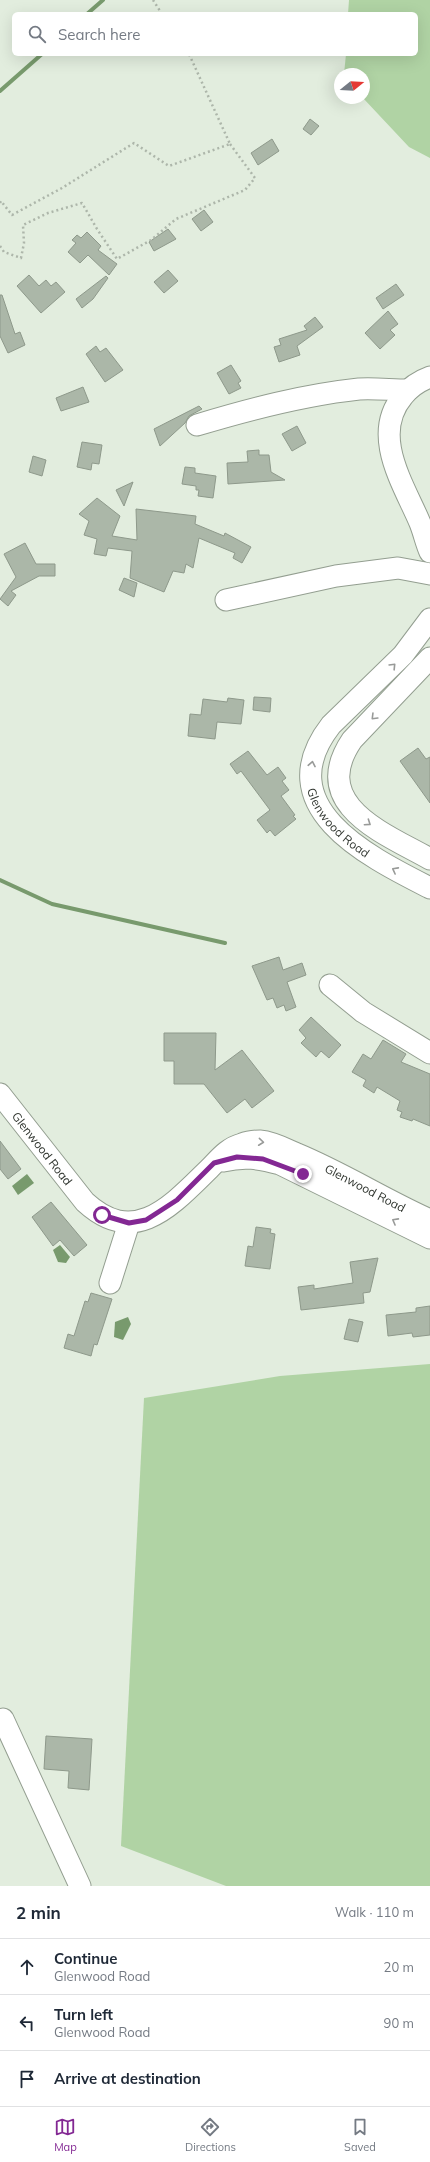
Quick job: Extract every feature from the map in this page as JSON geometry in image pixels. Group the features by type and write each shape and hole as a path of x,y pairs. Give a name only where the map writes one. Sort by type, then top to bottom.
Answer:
{"street":[{"path":"430,377 408,390 392,414 390,444 398,475 425,530 430,552"},
{"path":"197,425 247,410 324,394 360,389 408,390"},
{"path":"226,600 336,576 398,568 430,574"},
{"name":"Glenwood Road","path":"430,619 404,655 331,725 322,737 312,760 310,773 317,800 335,828 355,846 372,858 430,888"},
{"name":"Glenwood Road","path":"430,658 352,740 342,755 338,774 344,797 360,818 430,859"},
{"path":"330,985 363,1012 430,1053"},
{"name":"Glenwood Road","path":"0,1094 85,1202 102,1215 129,1223 146,1220 165,1209 189,1189 227,1150 241,1144 260,1141 308,1158 430,1220"},
{"name":"Glenwood Road","path":"214,1163 248,1157 263,1159 280,1164 430,1238"},
{"path":"110,1283 129,1223"},
{"path":"3,1719 80,1886"}],"path":[{"path":"153,0 161,12"},
{"path":"0,246 4,252 21,258 24,243 23,225 48,214 82,203 117,259 151,240 176,219 245,190 255,178 230,144 190,56"},
{"path":"0,203 1,201 12,215 62,188 134,143 169,166 230,144"}],"shaded area":[{"path":"349,0 430,0 430,158 409,147 369,104 370,104 370,68 345,68 346,56 418,56 418,12 348,12"},
{"path":"27,1174 34,1183 18,1195 12,1186"},
{"path":"60,1245 70,1257 66,1263 58,1262 53,1250"},
{"path":"128,1317 131,1324 123,1340 114,1337 115,1322"},
{"path":"430,1364 430,1886 226,1886 121,1846 144,1398 280,1376"}],"building":[{"path":"310,119 319,126 311,135 303,129"},
{"path":"272,139 279,151 258,165 251,153"},
{"path":"204,210 213,222 201,231 192,219"},
{"path":"168,229 176,239 154,251 149,242"},
{"path":"87,232 101,246 98,250 117,264 109,275 88,255 80,263 68,252 76,243 72,240 77,235 81,238"},
{"path":"168,270 178,281 164,293 154,282"},
{"path":"29,275 39,286 46,280 51,286 56,282 65,292 41,313 17,286"},
{"path":"106,276 108,278 93,299 82,308 76,299"},
{"path":"396,284 404,295 383,309 376,298"},
{"path":"0,295 2,295 15,334 20,332 25,345 8,353 0,336"},
{"path":"388,311 398,324 390,330 395,335 380,349 365,333"},
{"path":"315,317 323,327 297,346 300,355 279,362 274,347 281,345 279,339 307,330 304,326"},
{"path":"96,346 100,352 106,348 123,370 105,382 86,354"},
{"path":"231,365 241,381 238,383 241,388 229,394 217,373"},
{"path":"83,387 89,402 61,411 56,398"},
{"path":"199,406 202,409 189,416 185,423 160,446 154,429"},
{"path":"297,426 306,443 292,451 282,434"},
{"path":"82,442 102,445 99,464 92,463 91,470 77,467"},
{"path":"259,450 259,455 269,455 271,472 285,480 228,484 227,463 248,462 247,451"},
{"path":"33,456 46,460 42,476 29,472"},
{"path":"185,467 195,468 195,473 216,476 213,498 198,496 199,490 196,490 196,486 182,484"},
{"path":"133,482 124,506 116,490"},
{"path":"97,498 120,516 112,536 137,540 136,509 196,516 195,524 224,536 225,533 251,547 242,563 233,558 235,553 199,538 193,568 186,564 184,573 173,571 164,592 130,578 132,551 108,548 106,556 94,554 97,539 84,535 89,521 79,514"},
{"path":"25,543 36,564 55,564 55,576 39,576 11,591 16,595 8,606 0,599 16,577 4,554"},
{"path":"124,578 137,583 134,597 119,590"},
{"path":"254,697 271,698 270,712 253,710"},
{"path":"228,698 244,700 241,724 217,722 215,739 188,736 190,714 201,715 203,699 227,702"},
{"path":"418,748 426,759 430,757 430,803 400,761"},
{"path":"248,751 267,775 278,767 286,778 282,781 289,790 281,796 295,815 293,816 296,819 275,836 270,830 267,833 257,820 270,810 241,771 237,774 230,764"},
{"path":"279,957 283,970 302,963 306,975 287,982 296,1007 286,1011 284,1005 277,1008 273,998 267,1000 252,966"},
{"path":"311,1017 341,1045 329,1058 321,1051 316,1057 301,1043 306,1038 299,1030"},
{"path":"164,1033 216,1033 215,1070 242,1050 274,1091 252,1108 245,1099 227,1113 204,1084 174,1084 174,1061 164,1061"},
{"path":"383,1040 406,1054 401,1062 430,1074 430,1126 413,1119 412,1121 400,1117 402,1112 397,1110 400,1101 377,1087 374,1093 363,1086 366,1080 352,1072 363,1054 371,1059"},
{"path":"0,1141 21,1169 8,1179 0,1169"},
{"path":"51,1202 87,1245 74,1256 60,1240 53,1246 32,1217"},
{"path":"256,1227 271,1229 270,1233 275,1234 270,1269 245,1266 248,1246 253,1247"},
{"path":"378,1258 370,1292 363,1293 364,1303 301,1310 298,1287 314,1285 314,1289 353,1283 350,1262"},
{"path":"91,1293 112,1299 97,1345 94,1344 91,1356 64,1348 68,1334 74,1336 85,1301 88,1302"},
{"path":"430,1306 430,1335 413,1337 412,1333 388,1336 386,1315 416,1312 416,1308"},
{"path":"349,1319 363,1322 358,1342 344,1339"},
{"path":"46,1736 92,1739 89,1790 68,1788 69,1771 44,1769"}],"waterway":[{"path":"89,12 103,0"},
{"path":"0,91 40,56"},
{"path":"0,880 52,904 225,943"}],"route":[{"path":"102,1215 111,1220 129,1223 146,1220 177,1200 214,1163 237,1157 263,1159 280,1164 303,1174"}]}
